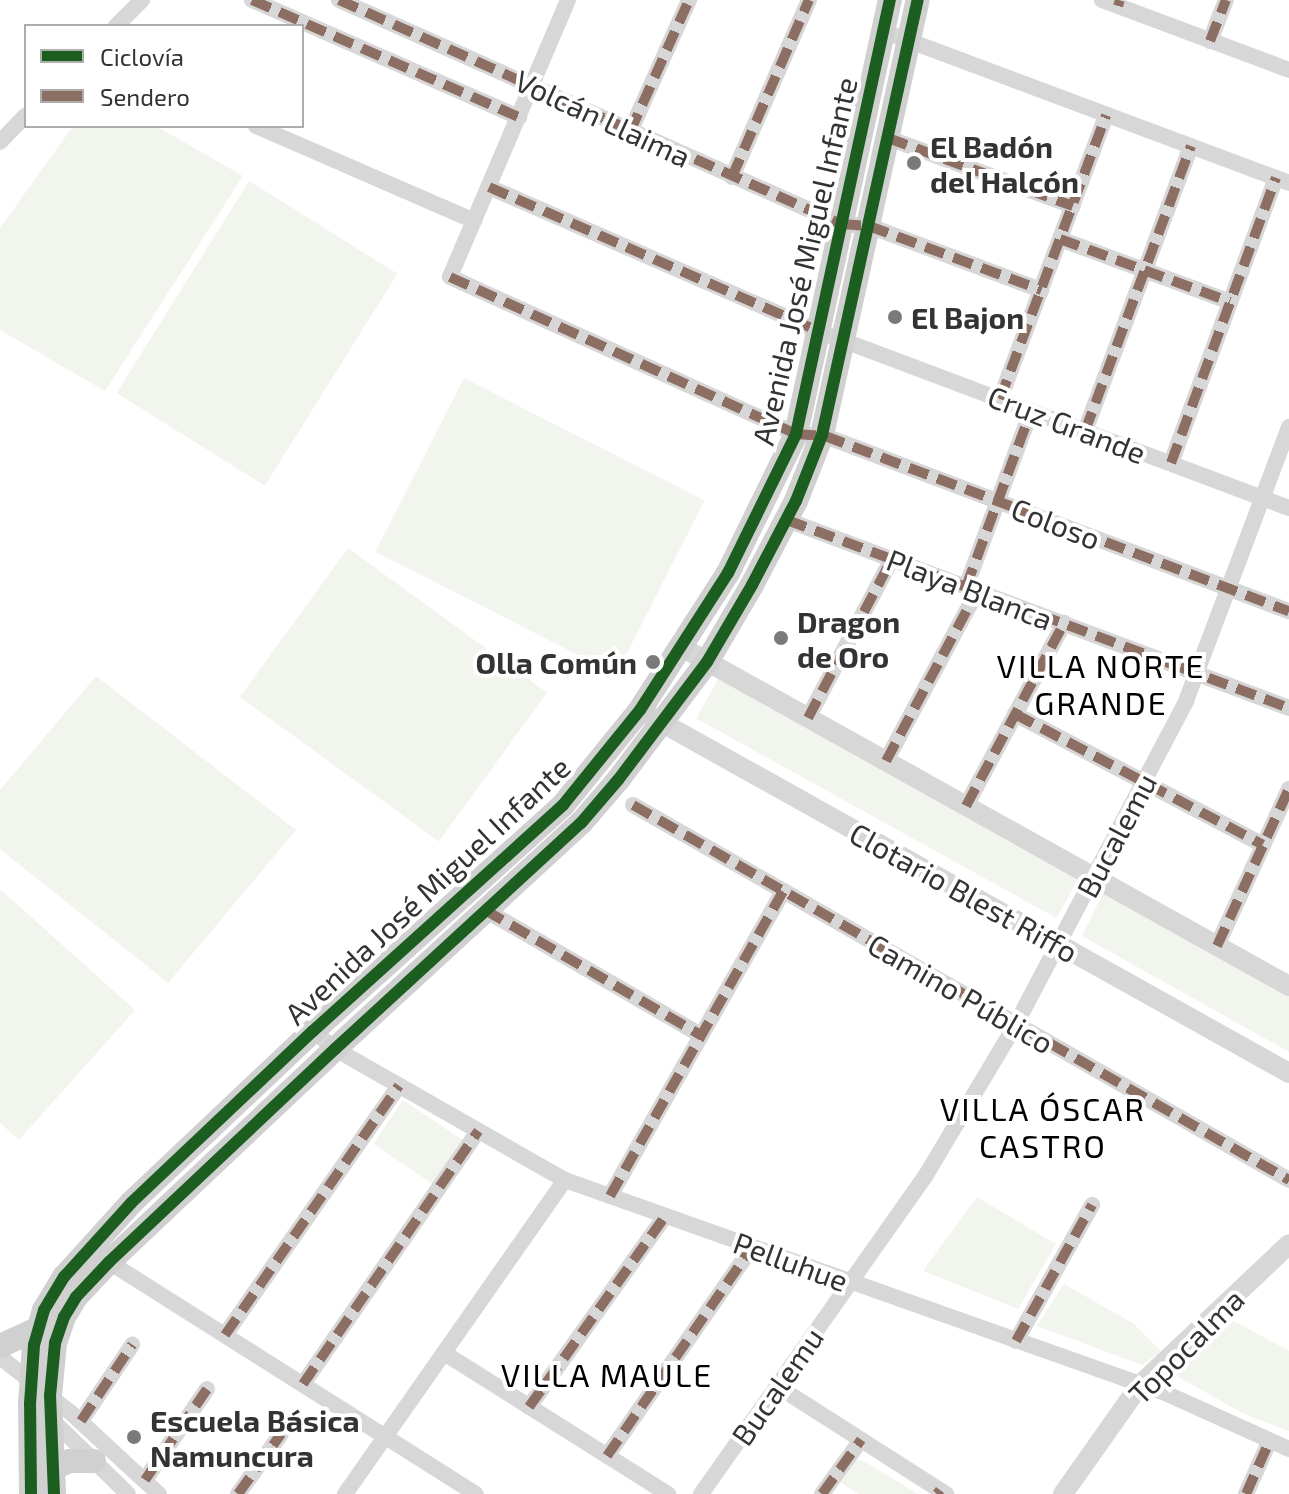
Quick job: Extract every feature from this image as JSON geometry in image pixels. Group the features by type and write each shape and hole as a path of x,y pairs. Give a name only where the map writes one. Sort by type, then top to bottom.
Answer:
{"main road":[{"name":"Avenida José Miguel Infante","path":"31,1494 41,1390 37,1329 52,1294 107,1228 313,1031 563,805 640,710 683,648 728,573 796,434 890,0"},
{"name":"Avenida José Miguel Infante","path":"54,1494 52,1421 41,1390 64,1317 109,1262 581,823 707,662 787,520 822,435 918,0"},
{"path":"0,1346 37,1329"},
{"path":"54,1468 70,1461 94,1461"}],"street":[{"path":"118,24 142,0"},
{"name":"Volcán Llaima","path":"252,0 519,117"},
{"name":"Volcán Llaima","path":"339,0 841,224 869,226 1041,290"},
{"path":"568,0 450,277 796,434"},
{"path":"630,132 689,0"},
{"path":"732,177 809,0"},
{"path":"1210,41 1226,0"},
{"path":"1114,2 1289,70"},
{"path":"883,31 1283,180 1230,302 1171,463"},
{"path":"1000,399 1106,115"},
{"path":"0,142 24,117"},
{"path":"261,128 474,221"},
{"path":"888,138 1073,206"},
{"path":"1085,431 1191,146"},
{"name":"Cruz Grande","path":"489,187 818,331 1289,508"},
{"path":"1060,239 1230,302"},
{"path":"886,761 971,589 998,501 1031,411"},
{"name":"Bucalemu","path":"701,1494 955,1129 1016,1024 1144,782 1197,674 1289,427"},
{"name":"Coloso","path":"796,434 822,435 1289,611"},
{"name":"Playa Blanca","path":"787,520 1289,708"},
{"path":"808,718 892,559"},
{"path":"966,806 1064,623"},
{"path":"683,648 1289,986"},
{"name":"Clotario Blest Riffo","path":"640,710 1289,1073"},
{"path":"1015,714 1263,845"},
{"path":"1217,946 1289,789"},
{"name":"Camino Público","path":"633,805 1289,1180"},
{"path":"610,1196 783,891"},
{"path":"485,910 701,1035"},
{"name":"Pelluhue","path":"313,1031 335,1049 565,1180 1189,1403 1289,1449"},
{"path":"225,1335 399,1086"},
{"path":"303,1384 478,1131"},
{"path":"345,1494 565,1180"},
{"path":"1016,1341 1092,1205"},
{"path":"529,1407 665,1216"},
{"name":"Topocalma","path":"1063,1494 1140,1385 1289,1244"},
{"path":"607,1456 752,1247"},
{"path":"109,1262 476,1494"},
{"path":"81,1421 132,1345"},
{"path":"444,1353 668,1494"},
{"path":"0,1357 81,1421 159,1494"},
{"path":"777,1386 941,1493"},
{"path":"145,1480 207,1389"},
{"path":"52,1421 128,1494"},
{"path":"238,1494 281,1434"},
{"path":"822,1494 861,1440"},
{"path":"1246,1494 1269,1442"}],"shaded area":[{"path":"72,128 159,128 243,176 105,391 0,330 0,228"},
{"path":"249,181 397,274 265,486 117,393"},
{"path":"464,378 705,501 616,674 375,552"},
{"path":"348,548 547,693 439,841 240,697"},
{"path":"96,676 296,830 168,983 0,849 0,790"},
{"path":"718,679 1078,879 1057,918 696,718"},
{"path":"0,889 135,1010 19,1140 0,1123"},
{"path":"1104,891 1289,996 1289,1052 1082,936"},
{"path":"403,1100 463,1140 433,1184 373,1144"},
{"path":"977,1197 1056,1244 1018,1309 923,1271"},
{"path":"1064,1284 1134,1324 1161,1351 1142,1365 1037,1326"},
{"path":"1229,1318 1289,1351 1289,1431 1246,1415 1173,1374"},
{"path":"857,1459 918,1494 859,1494 841,1483"}],"marked path":[{"path":"252,0 519,117"},
{"path":"339,0 841,224 869,226 1041,290"},
{"path":"630,132 689,0"},
{"path":"732,177 809,0"},
{"path":"1118,6 1120,0"},
{"path":"1210,41 1226,0"},
{"path":"1000,399 1106,115"},
{"path":"888,138 1073,206"},
{"path":"1085,431 1191,146"},
{"path":"1171,463 1276,178"},
{"path":"489,187 818,331"},
{"path":"1060,239 1230,302"},
{"path":"450,277 796,434 825,436 1289,611"},
{"path":"966,587 1031,411"},
{"path":"787,520 1289,708"},
{"path":"808,718 892,559"},
{"path":"886,761 977,591"},
{"path":"966,806 1064,623"},
{"path":"1015,714 1263,845"},
{"path":"1217,946 1289,789"},
{"path":"633,805 1289,1180"},
{"path":"610,1196 783,891"},
{"path":"485,910 701,1035"},
{"path":"225,1335 399,1086"},
{"path":"303,1384 478,1131"},
{"path":"1016,1341 1092,1205"},
{"path":"529,1407 665,1216"},
{"path":"607,1456 752,1247"},
{"path":"81,1421 132,1345"},
{"path":"145,1480 207,1389"},
{"path":"238,1494 281,1434"},
{"path":"822,1494 861,1440"},
{"path":"1246,1494 1269,1442"},
{"path":"937,1494 940,1490"}],"cycle path":[{"path":"31,1494 30,1404 34,1345 44,1310 64,1277 131,1203 313,1031 563,805 640,710 728,573 796,434 890,0"},
{"path":"54,1494 50,1396 55,1343 64,1317 76,1297 109,1262 335,1049 581,823 618,780 707,662 752,585 796,501 822,435 918,0"}],"place":[{"name":"El Badón del Halcón","path":"914,163"},
{"name":"El Bajon","path":"895,317"},
{"name":"Dragon de Oro","path":"781,638"},
{"name":"Olla Común","path":"653,662"},
{"name":"Escuela Básica Namuncura","path":"134,1437"}],"district":[{"name":"VILLA NORTE GRANDE","path":"1101,684"},
{"name":"VILLA ÓSCAR CASTRO","path":"1043,1128"},
{"name":"VILLA MAULE","path":"607,1374"}]}
